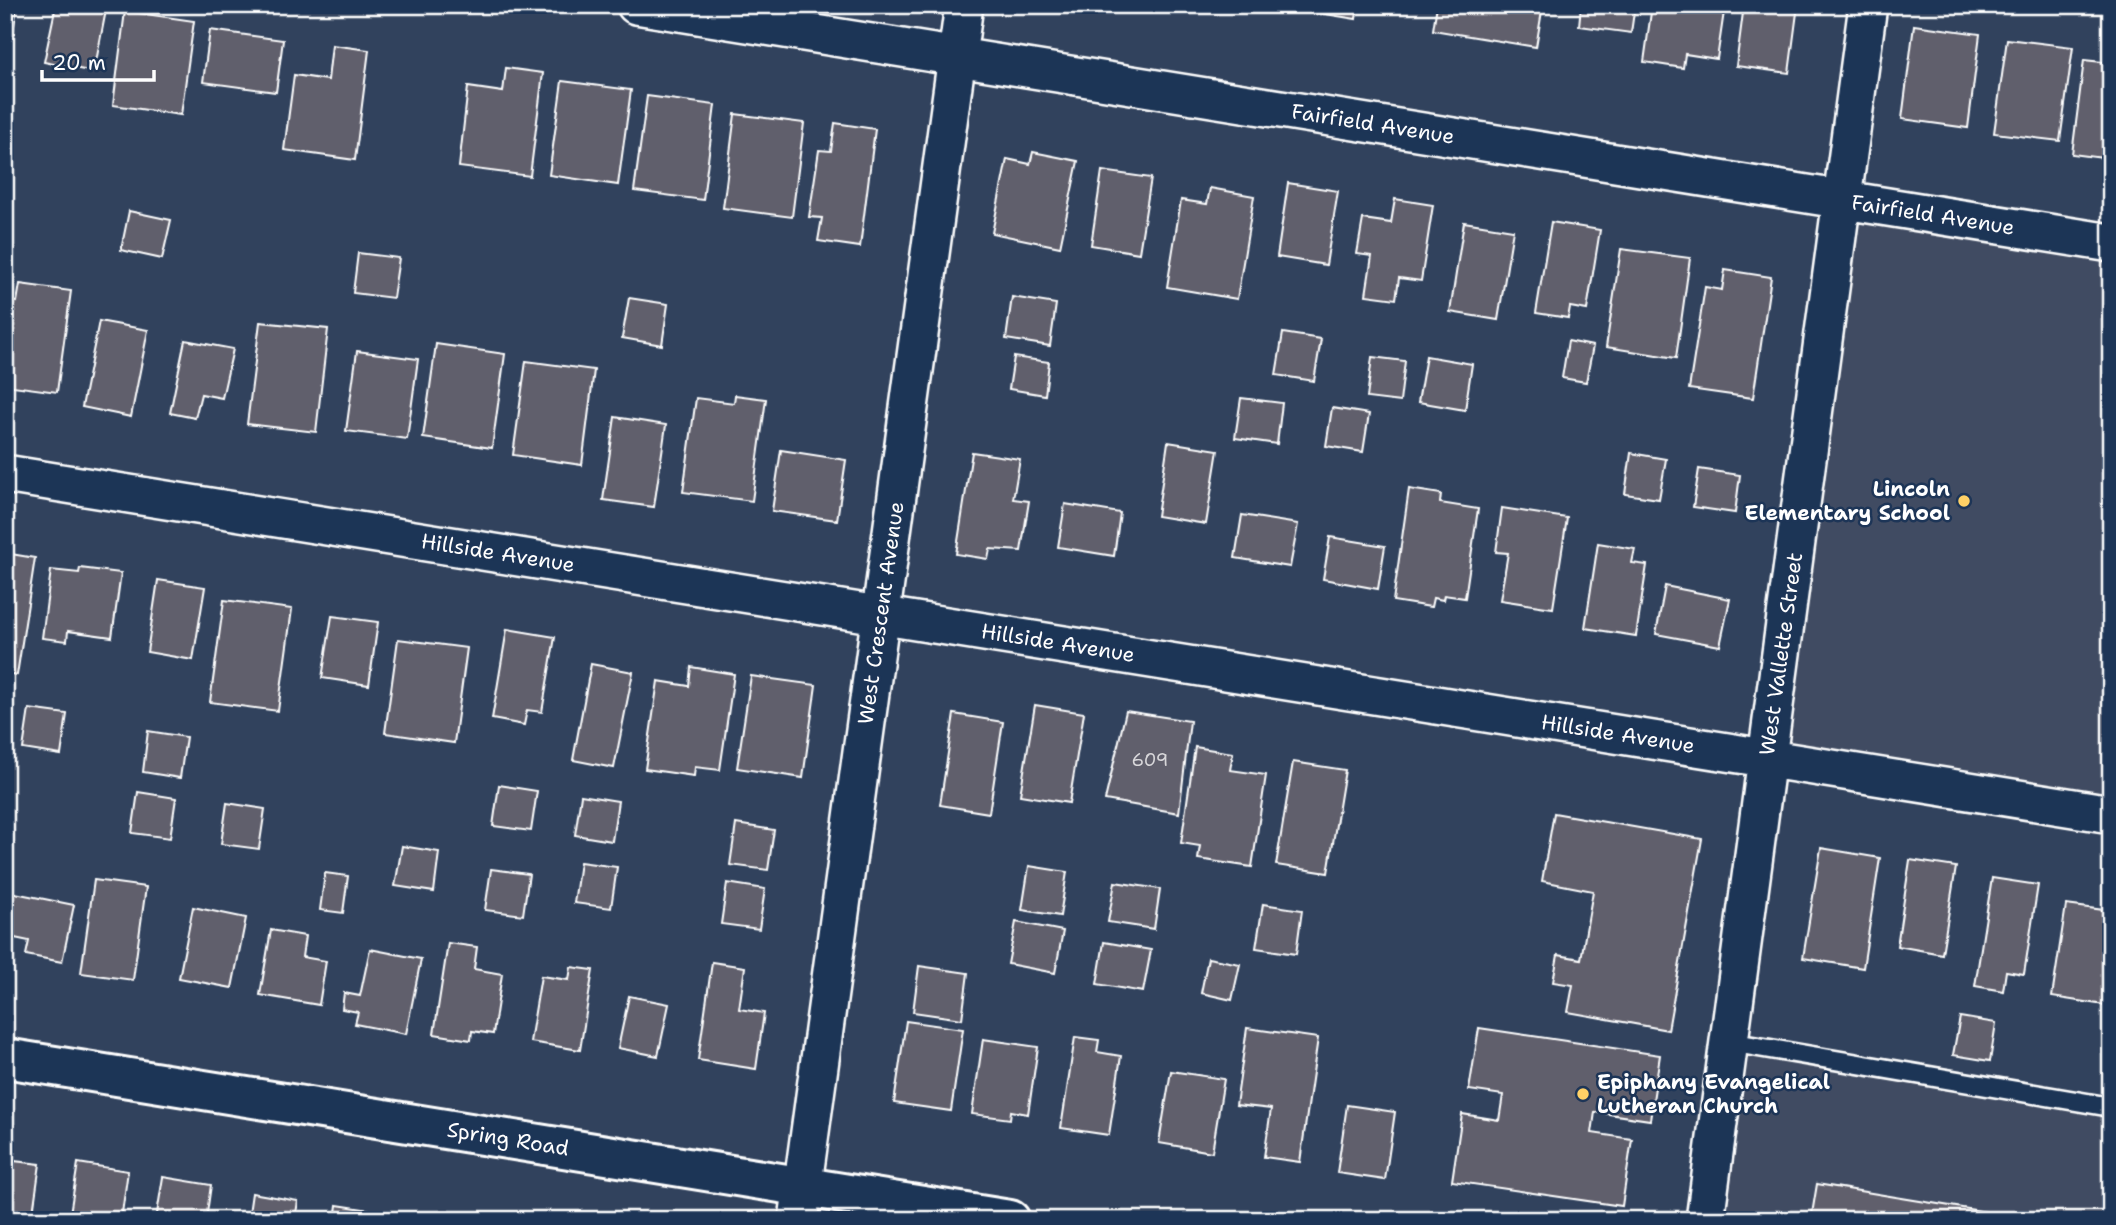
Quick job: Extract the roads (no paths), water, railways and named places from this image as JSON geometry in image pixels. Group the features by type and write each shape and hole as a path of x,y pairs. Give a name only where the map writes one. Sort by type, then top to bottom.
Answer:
{"street":[{"name":"Fairfield Avenue","path":"636,5 2111,243"},
{"name":"West Crescent Avenue","path":"801,1203 964,5"},
{"name":"West Vallette Street","path":"1704,1220 1868,5"},
{"name":"Hillside Avenue","path":"5,474 2111,814"},
{"name":"Spring Road","path":"5,1058 801,1203 1010,1220"}],"lane":[{"path":"1729,1042 2111,1107"}],"place":[{"name":"Lincoln Elementary School","path":"1964,501"},
{"name":"Epiphany Evangelical Lutheran Church","path":"1583,1094"}]}
